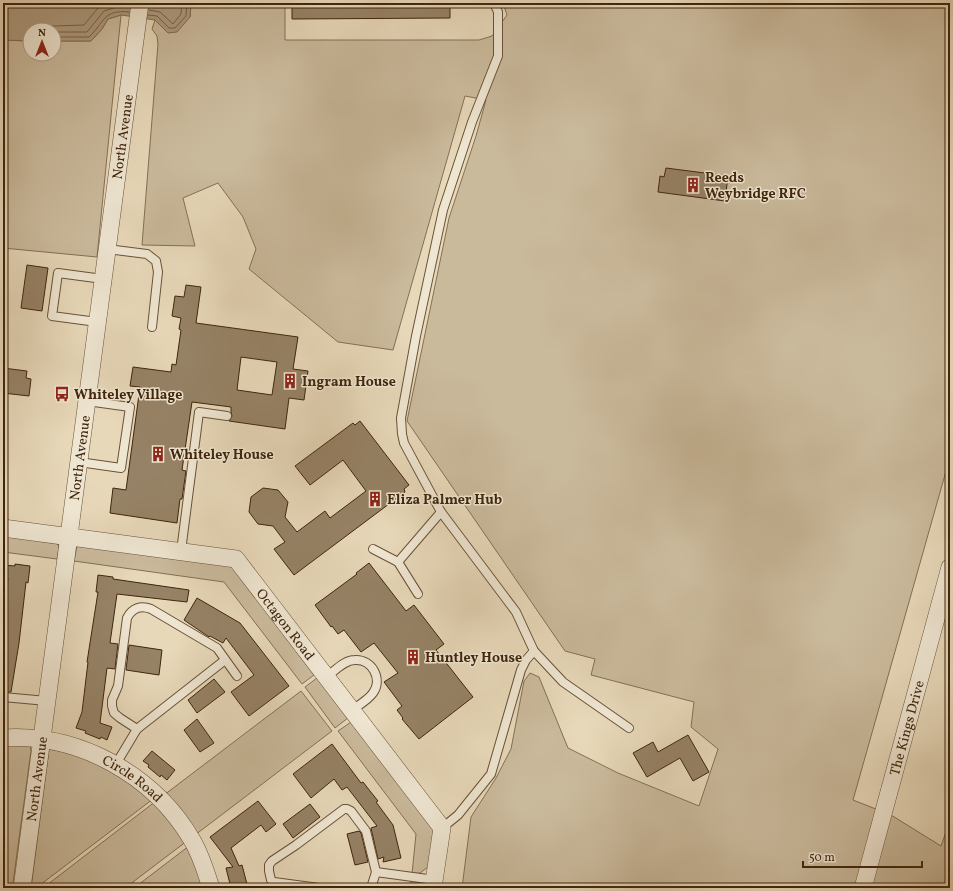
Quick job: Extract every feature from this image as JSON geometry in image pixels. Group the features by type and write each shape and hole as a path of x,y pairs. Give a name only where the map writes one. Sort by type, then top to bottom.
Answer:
{"street":[{"name":"North Avenue","path":"22,888 140,3"},
{"name":"Octagon Road","path":"3,528 236,559 442,828"},
{"name":"The Kings Drive","path":"863,888 950,567"},
{"name":"Circle Road","path":"3,738 41,740 75,746 116,764 159,797 173,813 192,840 206,870 211,888"},
{"path":"434,884 442,828"}],"lane":[{"path":"494,3 498,12 498,56 472,122 443,210 416,336 402,418 402,434 404,443 441,512 516,612 534,650 563,682 629,728"},
{"path":"107,249 147,254 156,261 158,272 152,327"},
{"path":"97,322 52,316 58,272 103,279"},
{"path":"78,462 121,468 126,437 130,406 87,401"},
{"path":"181,551 199,412 226,416"},
{"path":"398,562 441,512"},
{"path":"373,549 398,562 418,594"},
{"path":"137,729 120,718 114,712 112,706 112,700 118,686 127,618 132,611 142,607 151,609 217,648 237,676"},
{"path":"442,828 458,815 491,774 521,670 526,660 534,650"},
{"path":"116,764 137,729 225,660"},
{"path":"326,677 343,664 355,660 362,660 372,667 376,673 377,679 374,692 352,710"},
{"path":"3,697 46,701"},
{"path":"319,888 274,882 269,876 270,865 272,861 344,809 351,811 366,831 376,872 371,888"},
{"path":"376,872 434,884"}],"shaded area":[{"path":"191,3 285,3 285,40 479,40 492,36 507,15 503,3 950,3 950,457 853,800 891,815 941,846 950,821 950,888 462,888 471,817 496,778 511,749 524,681 530,673 539,677 568,748 618,773 699,806 718,749 691,727 694,702 591,675 595,659 565,651 407,421 449,218 476,136 486,100 465,96 393,350 338,342 249,269 256,249 243,217 218,183 183,198 195,246 142,245 158,44 157,36 152,29 155,20 168,33 190,17"},
{"path":"121,15 97,257 3,248 3,40 22,41 22,62 62,62 62,41 91,41 102,29 108,19"},
{"path":"3,535 58,544 59,548 57,559 3,552"},
{"path":"77,546 232,566 314,675 302,684 224,582 74,561"},
{"path":"317,678 348,718 335,728 305,687"},
{"path":"301,691 332,731 195,835 164,795"},
{"path":"351,722 434,830 428,867 420,873 412,874 416,834 338,731"},
{"path":"3,743 30,746 31,751 13,883 11,887 3,877"},
{"path":"49,749 89,757 153,799 36,888 31,888"},
{"path":"156,801 187,841 125,888 43,888"},
{"path":"189,846 206,888 134,888"},
{"path":"411,881 419,883 423,888 410,888"}],"water":[{"path":"3,3 191,3 190,17 177,32 168,33 155,20 121,15 108,19 102,29 91,41 62,41 62,22 22,22 22,41 3,40"}],"building":[{"path":"292,3 450,3 450,18 292,19"},
{"name":"Reeds Weybridge RFC","path":"666,168 728,176 725,201 658,192 660,176 664,177"},
{"path":"27,265 48,268 42,311 21,308"},
{"path":"186,285 201,287 196,323 298,337 293,369 308,371 304,400 289,398 285,429 229,421 232,416 231,407 192,402 182,470 186,471 177,523 110,513 113,488 126,490 140,387 130,386 133,367 171,372 172,364 176,365 181,330 179,329 181,318 172,316 175,296 184,297","holes":["241,357 277,362 272,395 237,390"]},
{"path":"3,368 27,371 26,378 31,379 29,396 3,393"},
{"name":"Eliza Palmer Hub","path":"360,421 409,485 404,489 405,492 294,575 274,549 285,542 273,526 258,524 249,512 251,497 263,488 278,490 288,502 285,517 297,532 325,511 330,518 366,491 343,460 310,485 295,466 353,423 355,425"},
{"name":"Huntley House","path":"369,563 406,611 414,605 444,644 436,650 473,697 419,739 402,719 403,718 397,710 402,706 384,682 398,673 374,643 361,652 344,630 338,634 332,626 331,627 315,605 357,574 356,573"},
{"path":"15,564 30,566 28,583 26,582 19,643 11,692 3,692 3,655 5,637 3,637 3,611 8,578 3,577 3,565 15,566"},
{"path":"98,575 113,577 113,579 189,590 187,602 117,594 110,643 118,644 115,669 107,668 100,723 112,727 107,740 101,737 100,739 85,733 86,731 76,728 82,712 87,662 98,592 96,592"},
{"path":"197,598 240,623 289,686 249,716 231,692 254,675 226,638 223,643 210,636 209,637 184,620"},
{"path":"129,645 162,650 159,675 126,670"},
{"path":"214,679 225,692 197,713 188,700"},
{"path":"197,719 214,743 200,752 184,730"},
{"path":"688,735 709,772 693,781 680,758 647,777 633,753 653,742 658,752"},
{"path":"332,744 361,783 363,782 378,801 376,802 393,825 401,858 383,862 384,857 378,859 371,828 377,826 347,787 342,790 334,779 311,798 293,774"},
{"path":"152,751 175,770 167,780 161,775 160,777 143,761"},
{"path":"258,801 276,824 266,832 261,825 231,848 239,866 242,865 248,888 231,888 226,868 233,867 210,837"},
{"path":"310,804 320,817 293,838 283,824"},
{"path":"359,831 361,833 368,862 355,865 347,834"}],"place":[{"name":"Reeds Weybridge RFC","path":"693,185"},
{"name":"Ingram House","path":"290,381"},
{"name":"Whiteley Village","path":"62,394"},
{"name":"Whiteley House","path":"158,454"},
{"name":"Eliza Palmer Hub","path":"375,499"},
{"name":"Huntley House","path":"413,657"}]}
